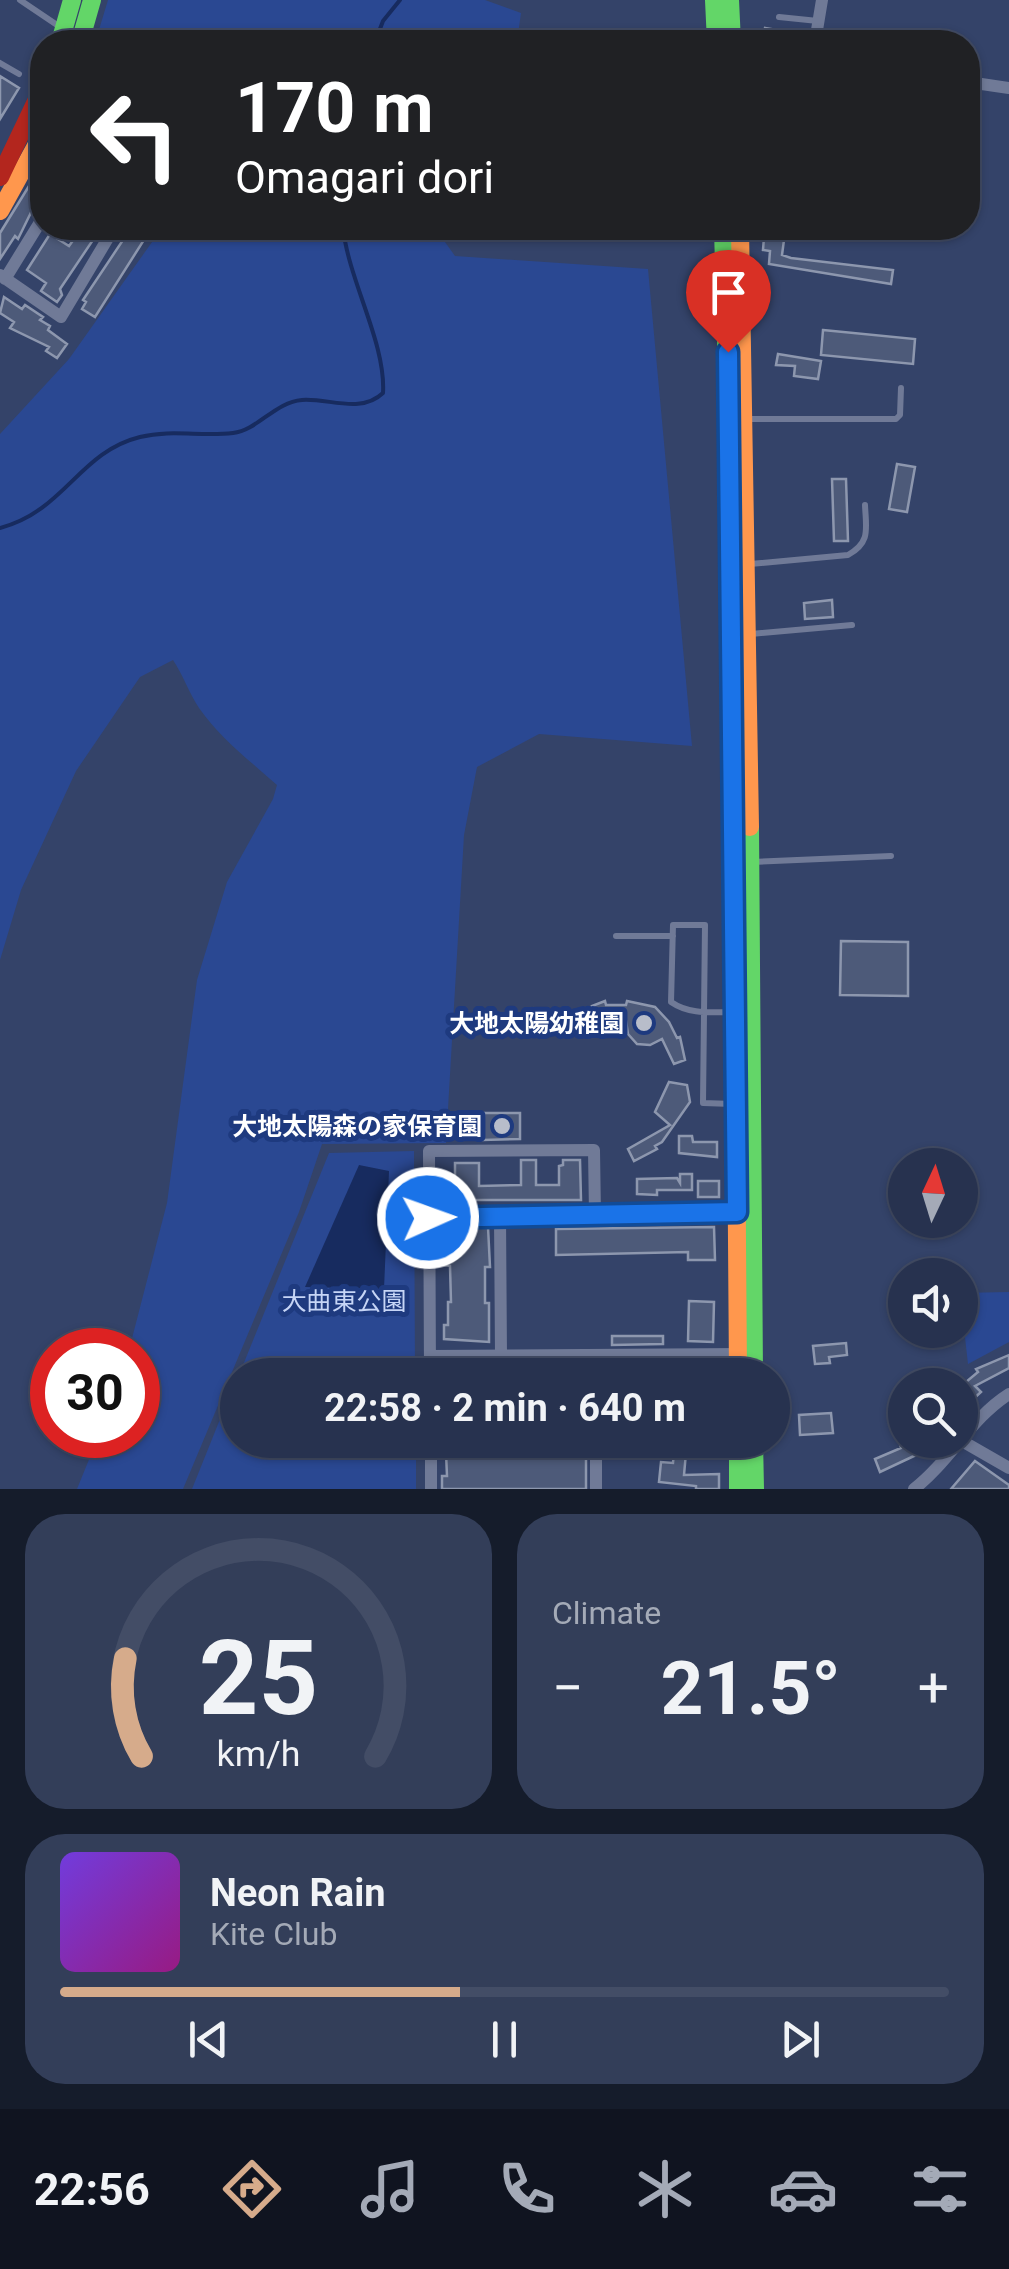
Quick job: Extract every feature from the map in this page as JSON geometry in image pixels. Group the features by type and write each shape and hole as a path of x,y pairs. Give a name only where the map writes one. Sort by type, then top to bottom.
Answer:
{"street":[{"path":"64,30 72,0"},
{"path":"83,30 92,0"},
{"path":"714,0 715,30"},
{"path":"730,0 731,30"},
{"path":"817,30 822,0"},
{"path":"980,84 1009,88"},
{"path":"0,177 30,114"},
{"path":"0,212 30,178"},
{"path":"30,237 3,277 61,316 107,240"},
{"path":"723,240 732,545 736,1104 745,1211"},
{"path":"740,240 749,634 748,1358"},
{"path":"595,1215 594,1150 430,1151 430,1356 746,1354"},
{"path":"428,1218 745,1211"},
{"path":"500,1216 501,1356"},
{"path":"744,1358 746,1354"},
{"path":"978,1419 986,1408 1009,1394"},
{"path":"978,1451 1009,1468"},
{"path":"431,1458 431,1489"},
{"path":"596,1458 596,1489"},
{"path":"738,1458 738,1489"},
{"path":"754,1458 755,1489"},
{"path":"914,1489 948,1458"}],"lane":[{"path":"20,0 55,30"},
{"path":"779,18 819,21"},
{"path":"0,63 19,74"},
{"path":"746,419 896,418 900,414 901,388"},
{"path":"748,564 848,555 862,547 865,505"},
{"path":"749,634 852,625"},
{"path":"750,862 891,856"},
{"path":"735,1012 706,1012 684,1011 672,1002 674,925 705,924 706,1012 703,1102 736,1104"},
{"path":"616,936 674,936"}],"green space":[{"path":"108,0 485,0 521,13 519,30 99,30"},
{"path":"153,240 444,240 455,256 648,269 692,746 539,734 477,767 464,835 446,1143 322,1144 299,1212 238,1358 220,1358 220,1401 183,1489 77,1489 90,1458 160,1458 160,1328 135,1328 167,1203 197,980 227,882 277,785 208,719 173,660 140,677 76,771 21,890 0,960 0,434 69,359"},
{"name":"大曲東公園","path":"414,1151 415,1358 246,1358 329,1153"},
{"path":"1009,1292 1009,1342 968,1364 966,1348 978,1348 978,1293"},
{"path":"220,1419 220,1458 416,1458 416,1489 192,1489"}],"shaded area":[{"path":"359,1165 389,1171 384,1289 305,1287"}],"building":[{"path":"0,76 19,88 0,119"},
{"path":"30,186 30,214 18,239 15,236 0,259 0,233"},
{"path":"46,240 60,240 69,246 73,240 93,240 60,289 62,295 57,302 41,291 46,283 27,270"},
{"path":"123,240 144,240 95,317 82,309 86,302 83,300"},
{"path":"764,240 784,240 782,255 893,270 891,284 769,264 770,251 763,250"},
{"path":"4,297 43,317 40,320 50,326 48,330 67,344 57,358 46,351 49,347 10,328 14,322 0,313"},
{"path":"823,330 915,339 913,364 821,355"},
{"path":"778,354 821,361 818,379 794,376 795,366 776,365"},
{"path":"897,464 915,467 907,512 889,509"},
{"path":"832,479 846,479 848,541 834,541"},
{"path":"832,600 833,617 805,619 804,603"},
{"path":"841,941 908,942 908,996 840,995"},
{"path":"605,1001 606,1005 626,1005 627,1001 655,1007 680,1037 685,1060 674,1064 662,1039 650,1045 637,1044 628,1034 626,1021 604,1021 592,1026 583,1014"},
{"path":"669,1082 687,1085 690,1102 655,1146 657,1149 634,1161 628,1149 670,1125 655,1112"},
{"name":"大地太陽森の家保育園","path":"484,1113 520,1113 520,1139 483,1140"},
{"path":"679,1136 692,1136 693,1142 717,1142 717,1157 679,1153"},
{"path":"521,1160 536,1160 536,1185 559,1185 559,1166 563,1160 580,1160 581,1200 439,1200 440,1188 455,1189 455,1163 479,1163 479,1186 521,1185"},
{"path":"680,1174 692,1174 692,1190 637,1194 637,1179 677,1178 680,1183"},
{"path":"698,1181 719,1181 719,1197 698,1197"},
{"path":"488,1227 490,1267 485,1267 485,1303 489,1303 489,1342 444,1339 451,1302 450,1266 443,1265 445,1228"},
{"path":"714,1227 715,1260 688,1260 688,1252 556,1255 556,1229"},
{"path":"689,1301 714,1302 713,1342 688,1341"},
{"path":"612,1336 663,1336 663,1344 612,1345"},
{"path":"846,1343 847,1355 829,1357 830,1363 815,1364 813,1346"},
{"path":"1009,1355 1009,1368 978,1384 978,1368"},
{"path":"831,1413 833,1433 800,1435 799,1415"},
{"path":"888,1454 888,1458 910,1458 880,1472 875,1459"},
{"path":"446,1458 586,1458 586,1489 442,1489 442,1476 447,1476"},
{"path":"673,1458 686,1458 684,1475 719,1474 719,1489 659,1482 661,1462 673,1463"},
{"path":"975,1461 1009,1485 1009,1489 951,1489"}],"waterway":[{"path":"380,30 400,0"},
{"path":"0,528 41,509 102,455 140,437 233,433 251,427 292,402 355,404 383,393 379,354 345,240"}],"traffic: fast":[{"path":"63,30 72,0"},
{"path":"83,30 92,0"},
{"path":"714,0 715,30"},
{"path":"730,0 731,30"},
{"path":"723,240 734,842"},
{"path":"750,827 754,1358"},
{"path":"738,1458 738,1489"},
{"path":"754,1458 755,1489"}],"traffic: slow":[{"path":"0,211 30,157"},
{"path":"740,240 750,827"},
{"path":"734,842 738,1358"}],"traffic: jam":[{"path":"0,177 30,114"}],"place":[{"name":"大地太陽幼稚園","path":"644,1023"},
{"name":"大地太陽森の家保育園","path":"502,1126"}],"route":[{"path":"428,1218 737,1212 728,352"}]}
